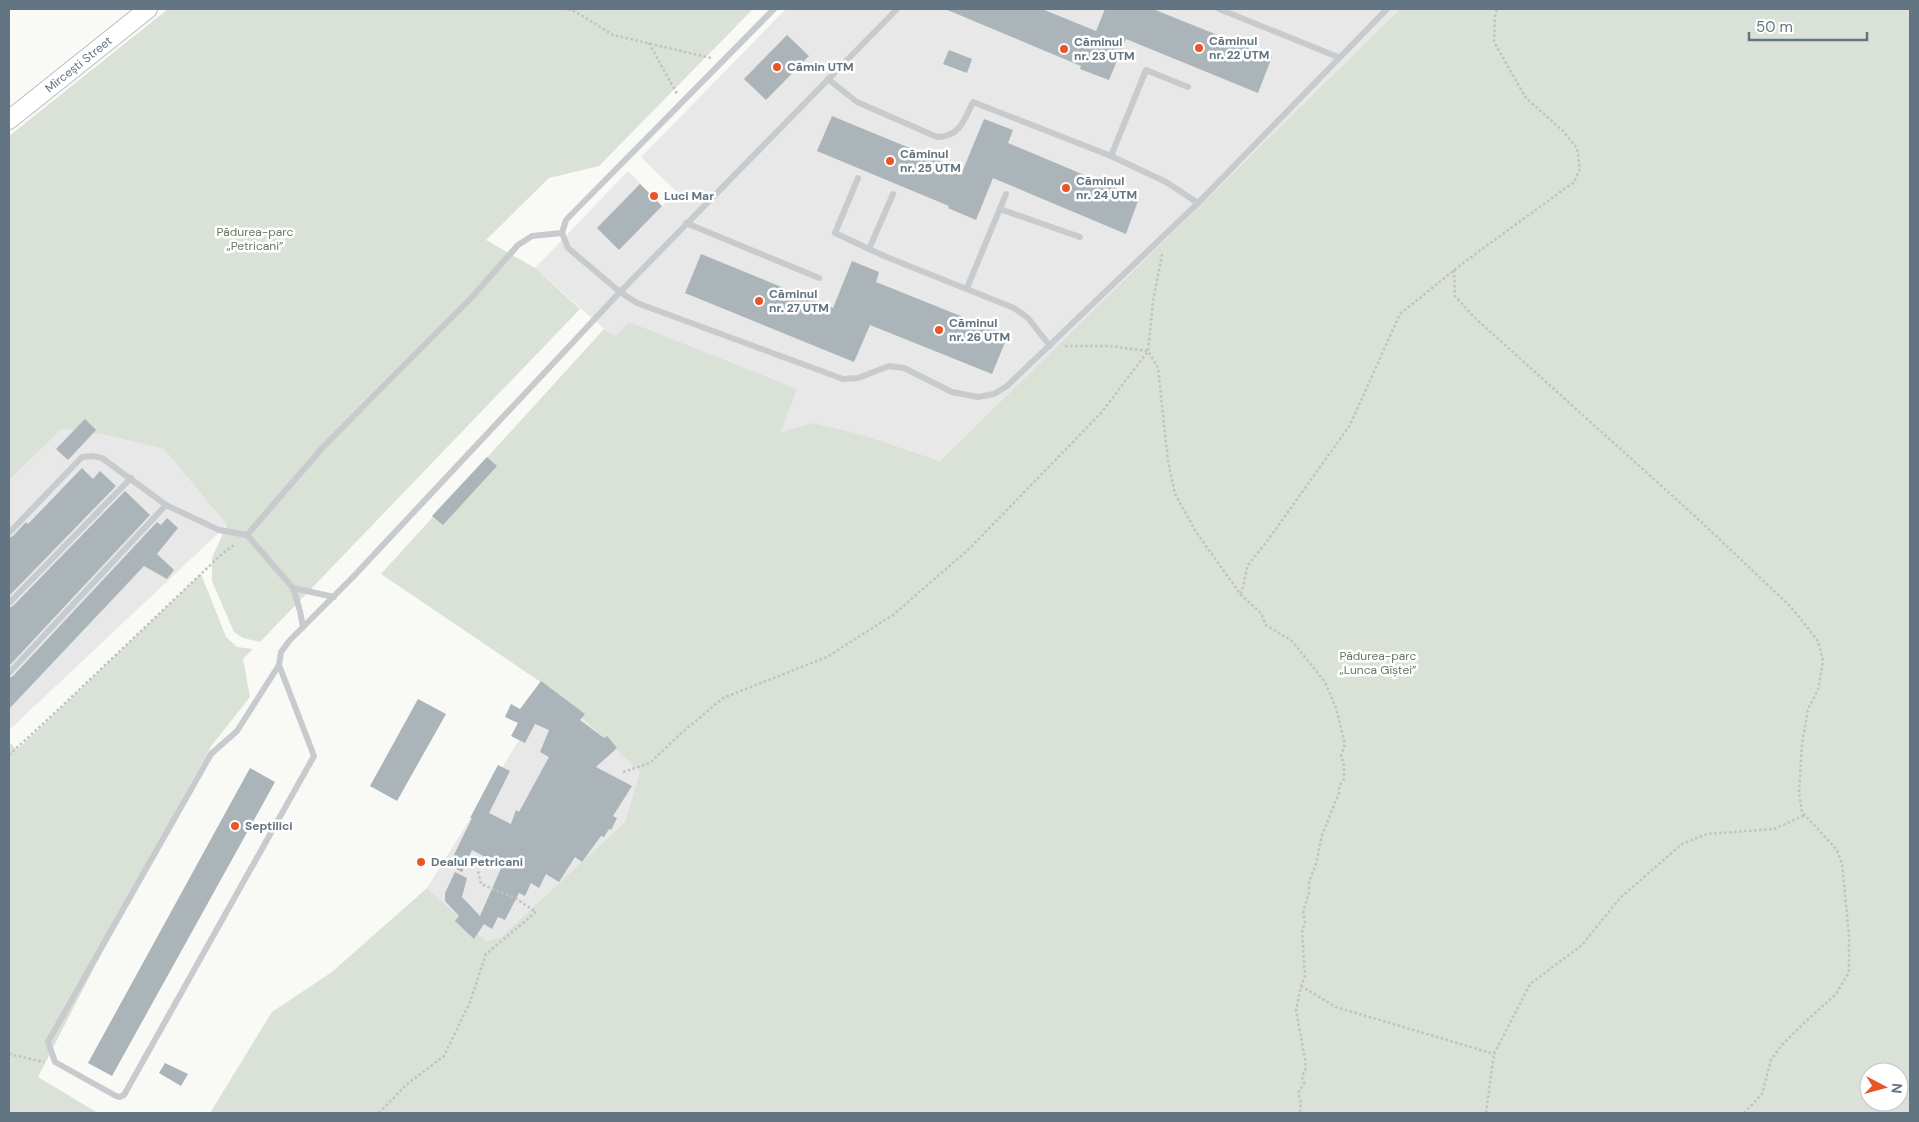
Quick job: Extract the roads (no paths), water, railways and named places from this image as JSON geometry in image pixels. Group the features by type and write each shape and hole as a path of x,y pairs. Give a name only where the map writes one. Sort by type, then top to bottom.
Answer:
{"main road":[{"name":"Mircești Street","path":"9,120 148,9"}],"lane":[{"path":"774,9 566,220 562,233 568,248 620,292 637,303 844,379 858,378 889,366 904,368 952,392 978,397 994,394 1007,386 1050,346 1198,203 1338,57 1388,9"},
{"path":"279,665 314,756 129,1086 124,1094 120,1097 116,1096 55,1062 48,1042 211,754 237,731 279,665 281,652 290,640 334,597 686,223 897,9"},
{"path":"1219,9 1338,57"},
{"path":"1111,156 1146,70 1188,87"},
{"path":"828,79 857,102 937,137 946,137 961,127 973,102 1111,156 1166,182 1198,203"},
{"path":"858,178 835,233 869,249 968,288 1022,313 1050,346"},
{"path":"869,249 892,194"},
{"path":"968,288 1006,194"},
{"path":"1000,209 1080,237"},
{"path":"686,223 819,278"},
{"path":"247,535 324,446 473,296 518,245 532,236 562,233"},
{"path":"9,533 82,457 102,458 166,506 219,530 247,535 293,588 303,627"},
{"path":"9,603 131,478"},
{"path":"9,673 166,506"},
{"path":"293,588 334,597"}],"place":[{"name":"Căminul nr. 22 UTM","path":"1199,48"},
{"name":"Căminul nr. 23 UTM","path":"1064,49"},
{"name":"Cămin UTM","path":"777,67"},
{"name":"Căminul nr. 25 UTM","path":"890,161"},
{"name":"Căminul nr. 24 UTM","path":"1066,188"},
{"name":"Luci Mar","path":"654,196"},
{"name":"Căminul nr. 27 UTM","path":"759,301"},
{"name":"Căminul nr. 26 UTM","path":"939,330"},
{"name":"Septilici","path":"235,826"},
{"name":"Dealul Petricani","path":"421,862"}],"park label":[{"name":"Pădurea-parc „Petricani”","path":"255,239"},
{"name":"Pădurea-parc „Lunca Gîștei”","path":"1378,663"}]}
